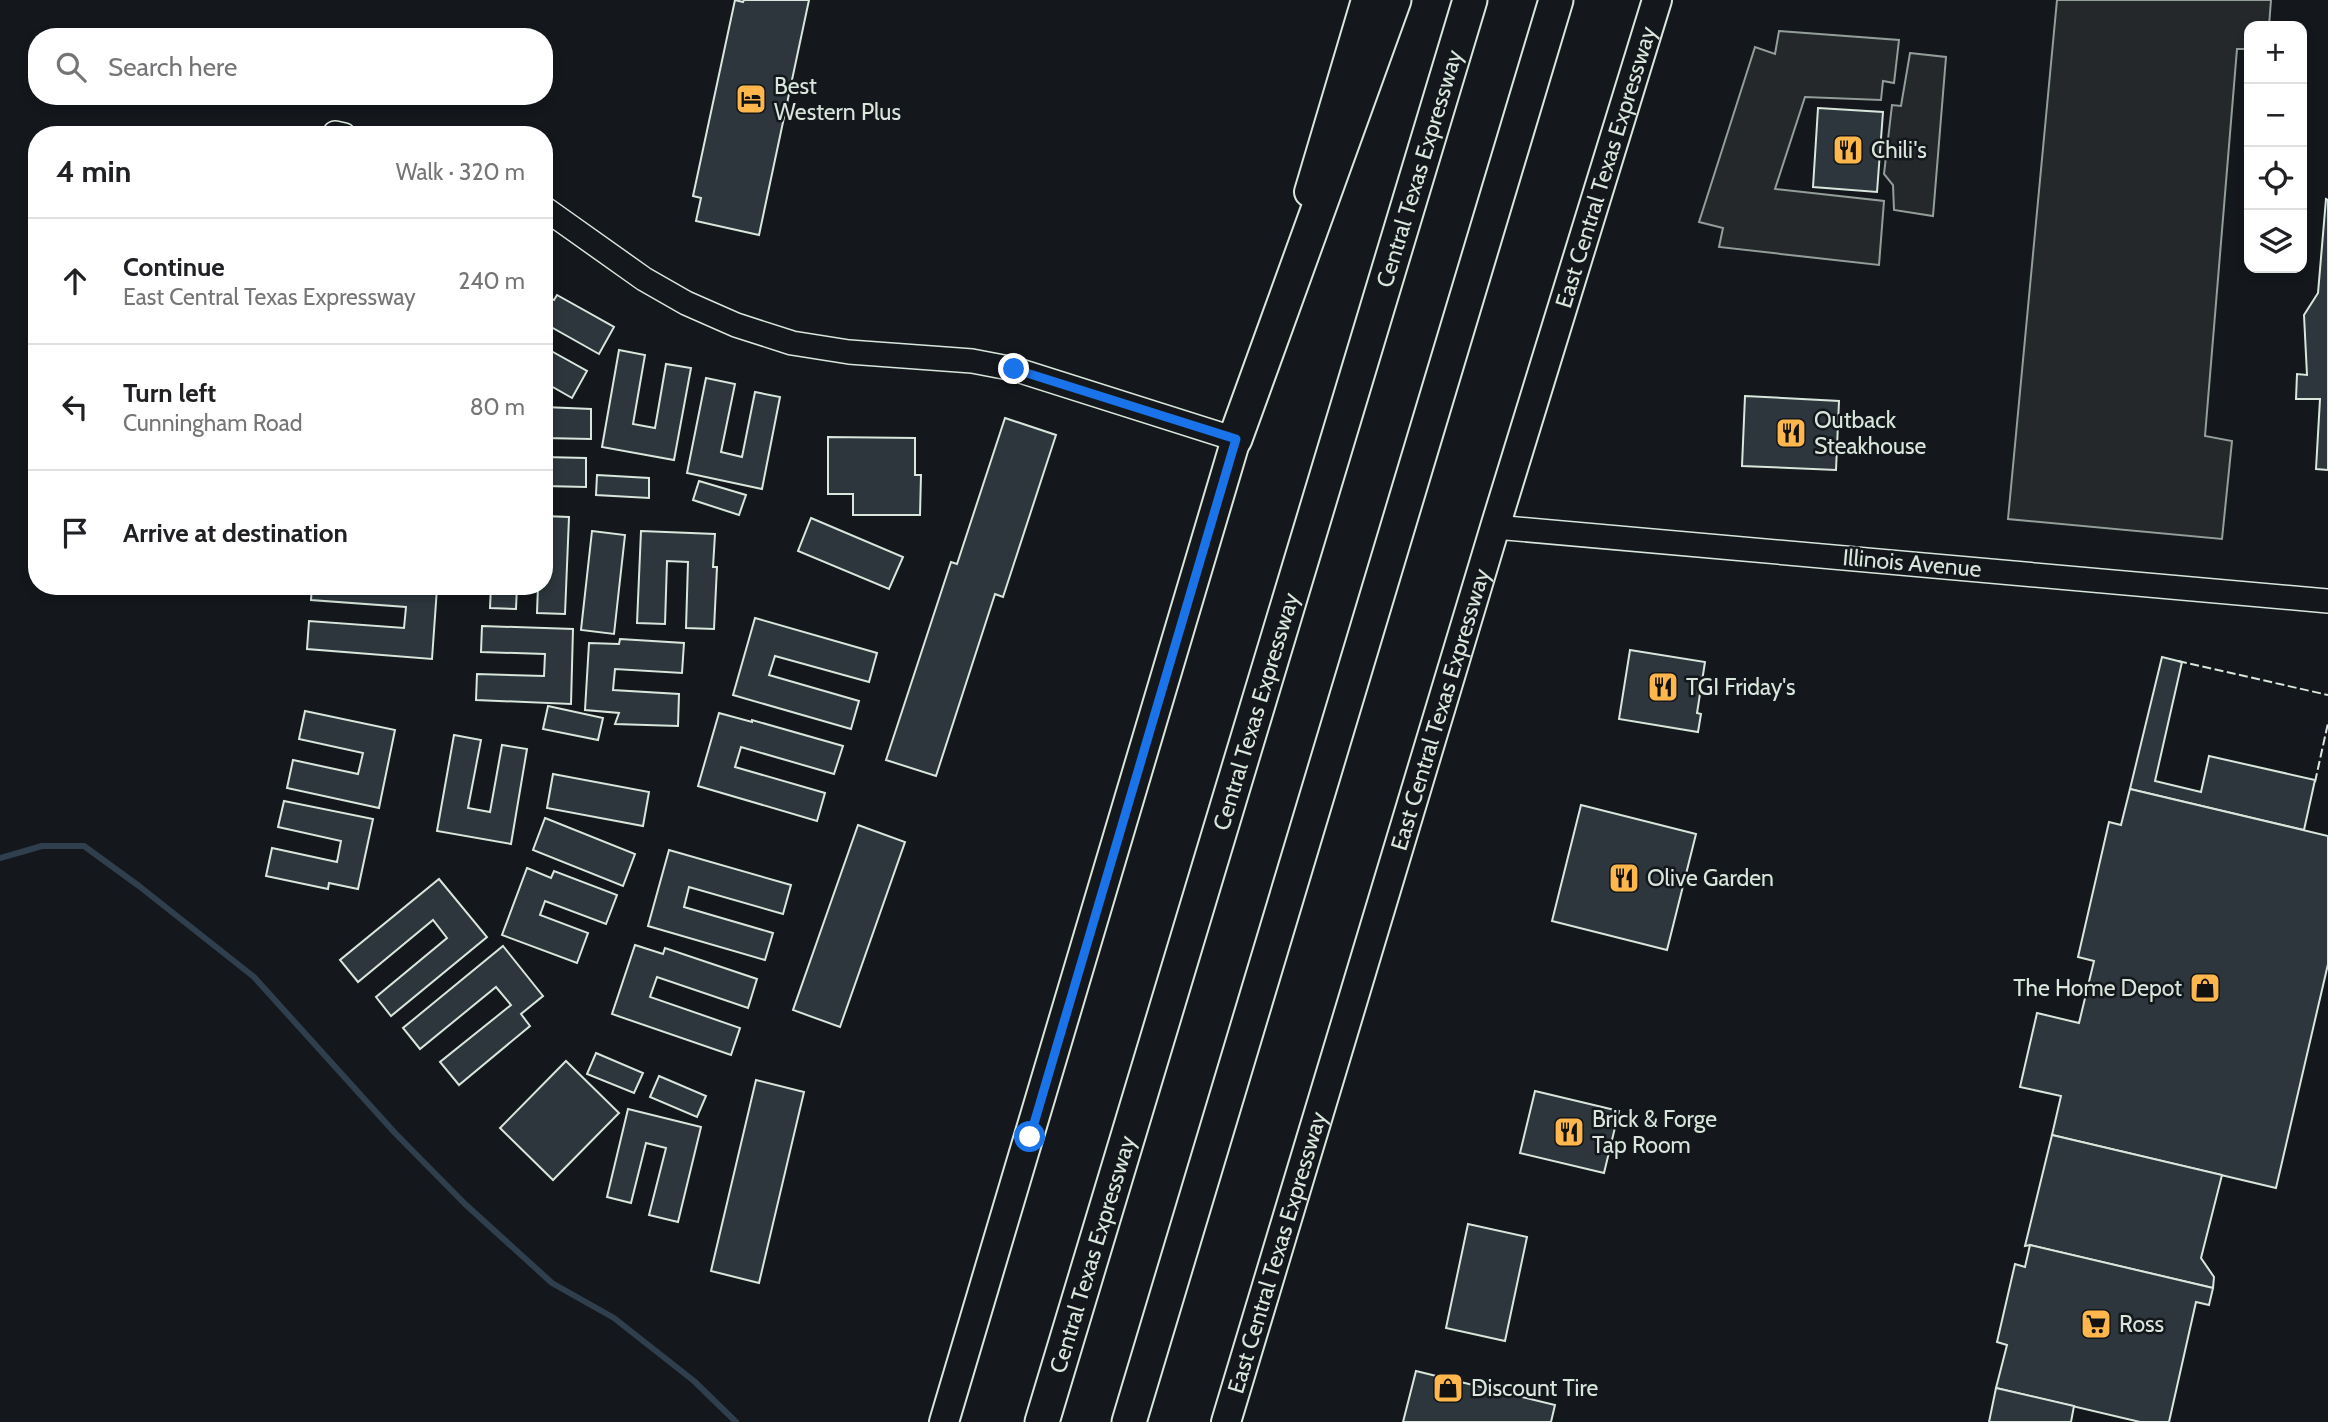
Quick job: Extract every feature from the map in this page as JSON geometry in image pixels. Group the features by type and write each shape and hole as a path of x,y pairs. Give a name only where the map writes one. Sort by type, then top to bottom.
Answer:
{"highway":[{"path":"1236,439 1394,0"},
{"name":"Central Texas Expressway","path":"1042,1422 1470,0"},
{"path":"1129,1422 1556,0"}],"main road":[{"path":"944,1422 1366,0"},
{"name":"East Central Texas Expressway","path":"1226,1422 1495,527 1657,0"}],"street":[{"path":"553,214 645,279 686,303 736,325 792,343 849,352 972,361 1014,369 1236,439"},
{"name":"Illinois Avenue","path":"1495,527 2328,601"}],"shaded area":[{"path":"2057,0 2271,0 2269,21 2244,21 2244,49 2237,49 2205,436 2232,441 2222,539 2008,519"},
{"path":"1779,31 1899,40 1894,83 1883,81 1881,100 1805,97 1775,189 1884,201 1879,265 1719,247 1723,228 1699,222 1755,47 1775,54"},
{"path":"1910,53 1946,57 1933,216 1894,210 1893,185 1884,174 1892,105 1901,106"}],"building":[{"name":"Best Western Plus","path":"735,0 809,0 759,235 696,221 701,198 693,196"},
{"name":"Chili's","path":"1818,108 1883,112 1877,192 1813,187"},
{"path":"2326,199 2328,470 2316,469 2320,399 2296,399 2297,374 2307,375 2304,315 2318,293"},
{"path":"557,295 614,327 599,354 553,328 553,299"},
{"path":"619,350 645,355 633,424 655,428 666,364 691,368 674,460 602,447"},
{"path":"553,352 587,371 572,398 553,387"},
{"path":"706,378 735,384 721,452 742,457 755,392 780,397 762,489 687,473"},
{"name":"Outback Steakhouse","path":"1745,396 1839,401 1836,470 1742,466"},
{"path":"553,407 591,409 591,439 553,438"},
{"path":"1005,418 1056,435 1003,597 995,594 936,776 886,760 951,562 957,564"},
{"path":"828,437 915,438 915,475 921,475 920,515 853,515 853,494 828,494"},
{"path":"553,457 586,458 586,487 553,486"},
{"path":"597,475 649,478 649,498 596,495"},
{"path":"699,481 746,495 739,515 693,500"},
{"path":"553,516 569,517 565,614 537,613 538,595 553,595"},
{"path":"811,518 903,557 889,589 798,551"},
{"path":"592,531 625,535 614,634 581,630"},
{"path":"641,531 715,534 713,567 717,567 714,629 686,628 688,562 667,561 665,624 637,623"},
{"path":"311,595 437,595 432,659 307,649 309,621 404,628 406,607 311,600"},
{"path":"491,595 517,595 516,609 490,608"},
{"path":"755,618 877,653 869,682 775,656 769,675 859,701 851,729 733,695"},
{"path":"482,626 573,629 571,704 476,700 477,674 544,676 545,654 481,652"},
{"path":"620,639 684,643 682,673 615,669 613,690 679,694 678,726 615,724 619,713 585,710 589,643 619,644"},
{"name":"TGI Friday's","path":"1630,650 1705,662 1697,713 1701,714 1698,732 1619,719"},
{"path":"2162,657 2182,662 2155,781 2201,792 2209,756 2315,780 2304,830 2130,789"},
{"path":"548,706 603,718 598,740 543,729"},
{"path":"305,711 395,730 379,808 287,788 293,760 358,774 363,753 299,739"},
{"path":"719,713 843,746 834,774 741,747 735,767 825,793 817,821 698,786"},
{"path":"454,735 481,740 468,808 490,812 502,745 527,749 511,844 437,831"},
{"path":"553,774 649,792 643,826 547,808"},
{"name":"The Home Depot","path":"2130,789 2328,836 2328,964 2276,1188 2052,1135 2061,1096 2020,1087 2037,1013 2079,1023 2094,961 2078,957 2109,822 2121,825"},
{"path":"284,801 373,819 358,889 329,883 328,889 266,876 272,848 337,862 341,841 278,827"},
{"name":"Olive Garden","path":"1581,805 1696,834 1667,950 1552,921"},
{"path":"545,818 635,854 623,886 533,850"},
{"path":"858,825 905,842 840,1027 793,1010"},
{"path":"669,850 791,885 783,914 689,887 684,907 773,933 765,960 648,926"},
{"path":"527,868 551,878 554,871 617,895 606,924 545,901 540,915 588,933 577,963 502,935"},
{"path":"439,879 487,937 391,1016 376,997 447,938 433,920 358,982 340,960"},
{"path":"635,945 663,954 665,948 757,979 748,1008 657,977 650,997 740,1028 731,1055 612,1014"},
{"path":"503,946 543,996 521,1014 530,1026 459,1085 440,1062 511,1005 496,987 420,1049 403,1028"},
{"path":"596,1053 643,1073 634,1093 587,1074"},
{"path":"566,1061 619,1113 553,1180 500,1128"},
{"path":"659,1076 706,1096 697,1117 650,1097"},
{"path":"756,1080 804,1092 759,1283 711,1271"},
{"name":"Brick & Forge Tap Room","path":"1535,1091 1619,1111 1604,1173 1520,1153"},
{"path":"628,1109 701,1127 678,1222 649,1215 666,1148 646,1143 631,1203 607,1197"},
{"path":"2052,1135 2222,1175 2201,1258 2214,1277 2213,1288 2025,1246"},
{"path":"1468,1224 1527,1237 1505,1341 1446,1328"},
{"name":"Ross","path":"2030,1245 2213,1288 2209,1305 2196,1302 2169,1422 2140,1422 1996,1388 2007,1345 1997,1342 2015,1264 2025,1267"},
{"name":"Discount Tire","path":"1416,1371 1555,1405 1551,1422 1403,1422"},
{"path":"1996,1388 2074,1406 2071,1422 1989,1422"}],"waterway":[{"path":"0,858 42,846 84,846 139,886 254,977 395,1133 465,1204 552,1283 614,1318 694,1381 736,1422"}],"fence":[{"path":"2178,661 2328,695"},
{"path":"2315,782 2328,723"}],"place":[{"name":"Best Western Plus","path":"751,99"},
{"name":"Chili's","path":"1848,150"},
{"name":"Outback Steakhouse","path":"1791,433"},
{"name":"TGI Friday's","path":"1663,687"},
{"name":"Olive Garden","path":"1624,878"},
{"name":"The Home Depot","path":"2205,988"},
{"name":"Brick & Forge Tap Room","path":"1569,1132"},
{"name":"Ross","path":"2096,1324"},
{"name":"Discount Tire","path":"1448,1388"}],"route":[{"path":"1014,369 1236,439 1030,1137"}]}
